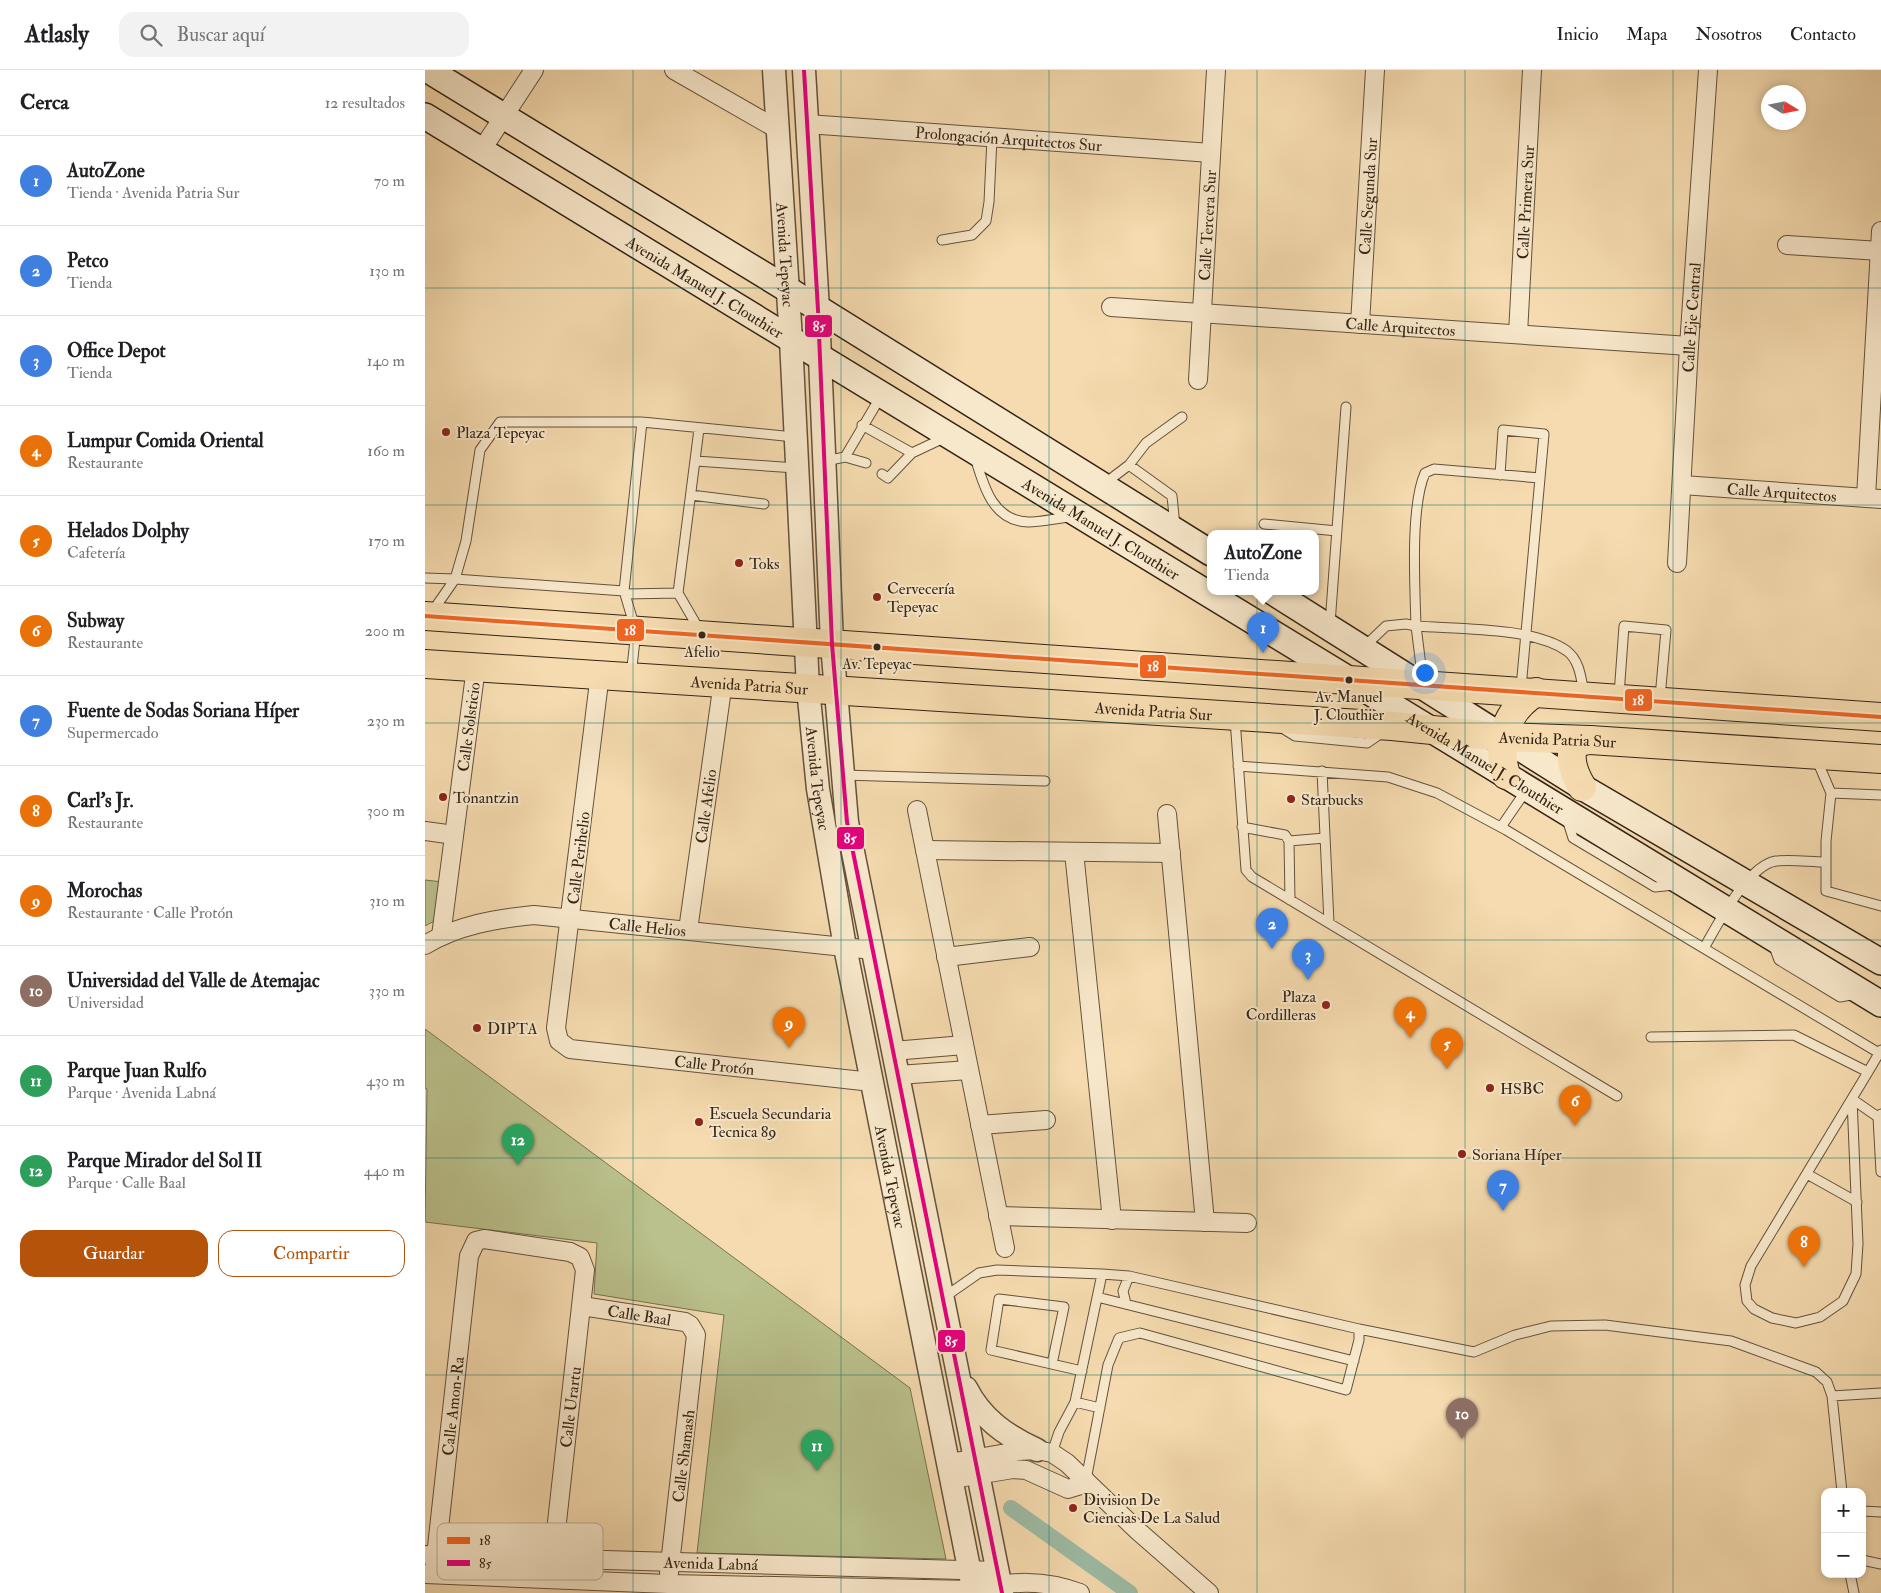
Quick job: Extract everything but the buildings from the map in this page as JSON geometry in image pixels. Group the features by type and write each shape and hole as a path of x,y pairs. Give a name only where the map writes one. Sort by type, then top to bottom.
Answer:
{"main road":[{"path":"427,71 787,289 1207,551"},
{"name":"Avenida Manuel J. Clouthier","path":"425,116 1207,594"},
{"path":"520,174 541,139"},
{"name":"Avenida Manuel J. Clouthier","path":"1209,595 1433,729 1565,812 1872,999"},
{"name":"Avenida Manuel J. Clouthier","path":"1278,595 1583,787 1881,962"},
{"path":"427,616 1881,717"},
{"name":"Avenida Patria Sur","path":"425,664 1392,726 1503,737 1589,740 1881,758"},
{"path":"1517,782 1502,756 1503,737 1512,715 1529,692"},
{"path":"1583,787 1572,770 1571,758 1577,745 1583,740 1589,740"}],"street":[{"path":"481,151 534,70"},
{"path":"674,70 777,129"},
{"name":"Avenida Tepeyac","path":"773,70 791,340 807,688 818,789 845,947 973,1584"},
{"name":"Avenida Tepeyac","path":"804,70 820,358 835,459 832,644 847,822 1000,1582"},
{"name":"Calle Tercera Sur","path":"1198,380 1216,70"},
{"name":"Calle Segunda Sur","path":"1361,324 1375,70"},
{"name":"Calle Primera Sur","path":"1518,334 1532,70"},
{"name":"Calle Eje Central","path":"1677,564 1689,346 1708,70"},
{"name":"Prolongación Arquitectos Sur","path":"807,124 1211,153"},
{"path":"1873,498 1881,231"},
{"path":"1787,245 1880,251"},
{"name":"Calle Arquitectos","path":"1111,307 1689,346"},
{"name":"Calle Arquitectos","path":"1681,485 1873,498"},
{"name":"Calle Solsticio","path":"441,936 475,667"},
{"name":"Calle Perihelio","path":"559,1041 555,1028 571,918 600,674"},
{"name":"Calle Afelio","path":"688,930 723,682"},
{"path":"917,810 1005,1248"},
{"path":"1167,814 1205,1222"},
{"path":"425,831 454,835"},
{"path":"925,850 1171,853"},
{"path":"1074,852 1112,1220"},
{"name":"Calle Helios","path":"425,945 441,936 498,919 534,915 873,950"},
{"path":"946,956 1030,947"},
{"name":"Calle Protón","path":"559,1041 570,1049 872,1082"},
{"path":"893,1051 964,1045"},
{"path":"898,1075 969,1070"},
{"path":"980,1125 1046,1120"},
{"path":"998,1216 1247,1224"},
{"name":"Calle Urartu","path":"476,1241 484,1239 570,1252 580,1258 585,1270 557,1523"},
{"name":"Calle Amon-Ra","path":"429,1574 469,1256 476,1241"},
{"name":"Calle Baal","path":"582,1306 685,1322 693,1330"},
{"name":"Calle Shamash","path":"668,1584 697,1340 693,1330"},
{"path":"957,1369 972,1401 983,1414 1015,1440 1044,1451 1067,1463 1138,1531 1209,1593"},
{"path":"978,1474 1044,1451"},
{"path":"952,1478 1013,1469 1026,1470 1069,1489 1086,1481"},
{"name":"Avenida Labná","path":"603,1560 671,1562 973,1584"},
{"name":"Avenida Labná","path":"515,1580 615,1587 668,1584 973,1584 1016,1582 1052,1584 1080,1593"}],"lane":[{"path":"942,240 972,235 986,221 989,202 992,138"},
{"path":"835,459 862,425 881,396"},
{"path":"1330,627 1346,407"},
{"path":"1101,485 1129,465 1146,443 1182,417"},
{"path":"427,616 455,579 466,541 479,450 500,422 642,422 794,437"},
{"path":"631,676 636,631 625,593 642,422"},
{"path":"862,425 912,453"},
{"path":"699,428 678,593 702,635"},
{"path":"1500,476 1503,430 1544,434 1527,635 1529,692"},
{"path":"882,474 888,478 912,453 948,436"},
{"path":"974,452 985,488 996,508 1009,517 1027,522 1079,516"},
{"path":"835,459 866,463"},
{"path":"696,461 796,468"},
{"path":"1129,465 1173,496 1175,531"},
{"path":"1423,685 1416,626 1416,539 1420,485 1425,473 1434,469 1540,478"},
{"path":"691,495 764,504"},
{"path":"1264,524 1337,531"},
{"path":"425,578 625,593 678,593"},
{"path":"1363,648 1385,626 1406,624 1527,635 1568,652 1578,665 1585,696"},
{"path":"1619,698 1624,626 1666,630 1660,701"},
{"path":"1235,716 1245,870 1252,877 1617,1096"},
{"path":"1815,754 1831,794 1826,841 1826,890 1881,907 1881,900"},
{"path":"1238,766 1388,777 1437,793 1501,827 1880,1052 1851,1099 1751,1266 1745,1286 1747,1301 1754,1309 1772,1318 1796,1322 1820,1317 1843,1301 1856,1274 1858,1244 1857,1202 1851,1099"},
{"path":"1322,771 1329,923"},
{"path":"843,775 1045,781"},
{"path":"1501,827 1517,782"},
{"path":"1831,794 1881,794"},
{"path":"1242,827 1285,835 1289,842 1290,900"},
{"path":"1289,842 1325,838"},
{"path":"1704,948 1745,882 1757,869 1775,862 1826,862"},
{"path":"1651,1037 1794,1035 1868,1072"},
{"path":"1851,1099 1880,1115 1881,1172"},
{"path":"1807,1174 1857,1202"},
{"path":"942,1299 979,1273 997,1270 1102,1274 1129,1276 1359,1329 1474,1352 1515,1335 1551,1326 1605,1325 1731,1341 1816,1372 1827,1382 1833,1396 1842,1488"},
{"path":"1044,1451 1059,1432 1075,1402 1102,1274"},
{"path":"1126,1304 1123,1291 1129,1276"},
{"path":"1097,1297 1354,1361"},
{"path":"1053,1364 1064,1307 999,1299 991,1350 1082,1371"},
{"path":"1086,1481 1108,1365 1119,1338 1140,1333 1346,1390 1359,1340 1359,1329"},
{"path":"1833,1396 1881,1393"},
{"path":"1075,1402 1100,1408"},
{"path":"1866,1512 1881,1512"},
{"path":"1866,1561 1881,1564"},
{"path":"1851,1578 1854,1593"}],"green space":[{"path":"425,880 443,882 438,919 425,926"},
{"path":"425,1029 910,1388 946,1559 697,1553 724,1315 594,1294 597,1243 425,1222 427,1089 425,1088"}],"waterway":[{"path":"1011,1508 1130,1593"}],"transit line":[{"name":"85","path":"804,70 818,310 832,644 847,822 1002,1593"},
{"name":"18","path":"425,616 1881,717"}],"place":[{"name":"Plaza Tepeyac","path":"446,432"},
{"name":"Toks","path":"739,563"},
{"name":"Cervecería Tepeyac","path":"877,597"},
{"name":"Afelio","path":"702,635"},
{"name":"Av. Tepeyac","path":"877,647"},
{"name":"AutoZone","path":"1263,653"},
{"name":"Av. Manuel J. Clouthier","path":"1349,680"},
{"name":"Tonantzin","path":"443,797"},
{"name":"Starbucks","path":"1291,799"},
{"name":"Petco","path":"1272,949"},
{"name":"Office Depot","path":"1308,980"},
{"name":"Plaza Cordilleras","path":"1326,1005"},
{"name":"DIPTA","path":"477,1028"},
{"name":"Lumpur Comida Oriental","path":"1410,1038"},
{"name":"Morochas","path":"789,1048"},
{"name":"Helados Dolphy","path":"1447,1069"},
{"name":"HSBC","path":"1490,1088"},
{"name":"Escuela Secundaria Tecnica 89","path":"699,1122"},
{"name":"Subway","path":"1575,1126"},
{"name":"Soriana Híper","path":"1462,1154"},
{"name":"Parque Mirador del Sol II","path":"518,1165"},
{"name":"Fuente de Sodas Soriana Híper","path":"1503,1211"},
{"name":"Carl's Jr.","path":"1804,1267"},
{"name":"Universidad del Valle de Atemajac","path":"1462,1439"},
{"name":"Parque Juan Rulfo","path":"817,1471"},
{"name":"Division De Ciencias De La Salud","path":"1073,1508"}]}
